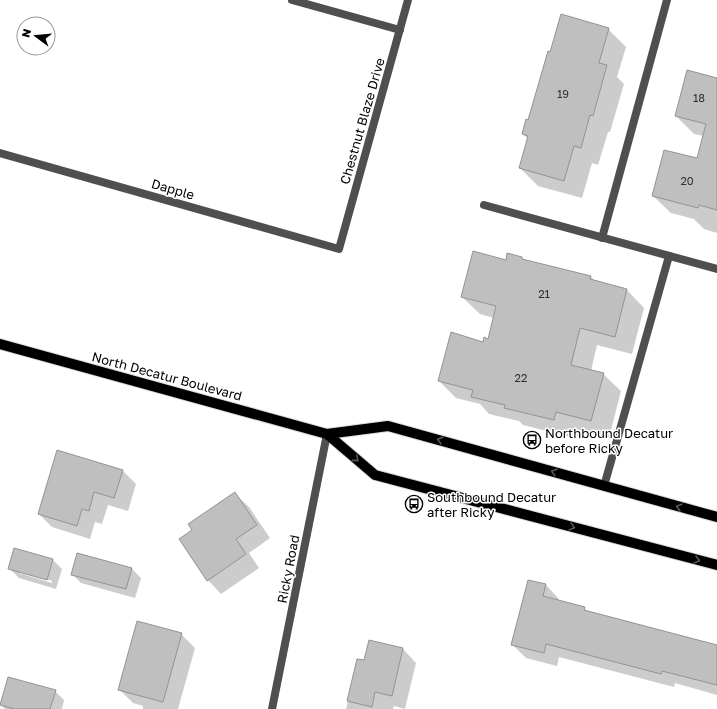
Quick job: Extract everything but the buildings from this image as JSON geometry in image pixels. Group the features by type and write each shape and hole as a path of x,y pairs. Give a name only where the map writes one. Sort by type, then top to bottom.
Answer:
{"main road":[{"name":"North Decatur Boulevard","path":"0,344 327,434 388,426 717,517"},
{"name":"North Decatur Boulevard","path":"327,434 375,476 717,565"}],"street":[{"path":"292,0 400,30"},
{"name":"Chestnut Blaze Drive","path":"339,249 408,0"},
{"path":"602,238 667,0"},
{"name":"Dapple","path":"0,153 339,249"},
{"path":"484,205 717,269"},
{"path":"604,486 669,256"},
{"name":"Ricky Road","path":"272,709 327,434"}],"place":[{"name":"Northbound Decatur before Ricky","path":"532,440"},
{"name":"Southbound Decatur after Ricky","path":"414,504"}]}
